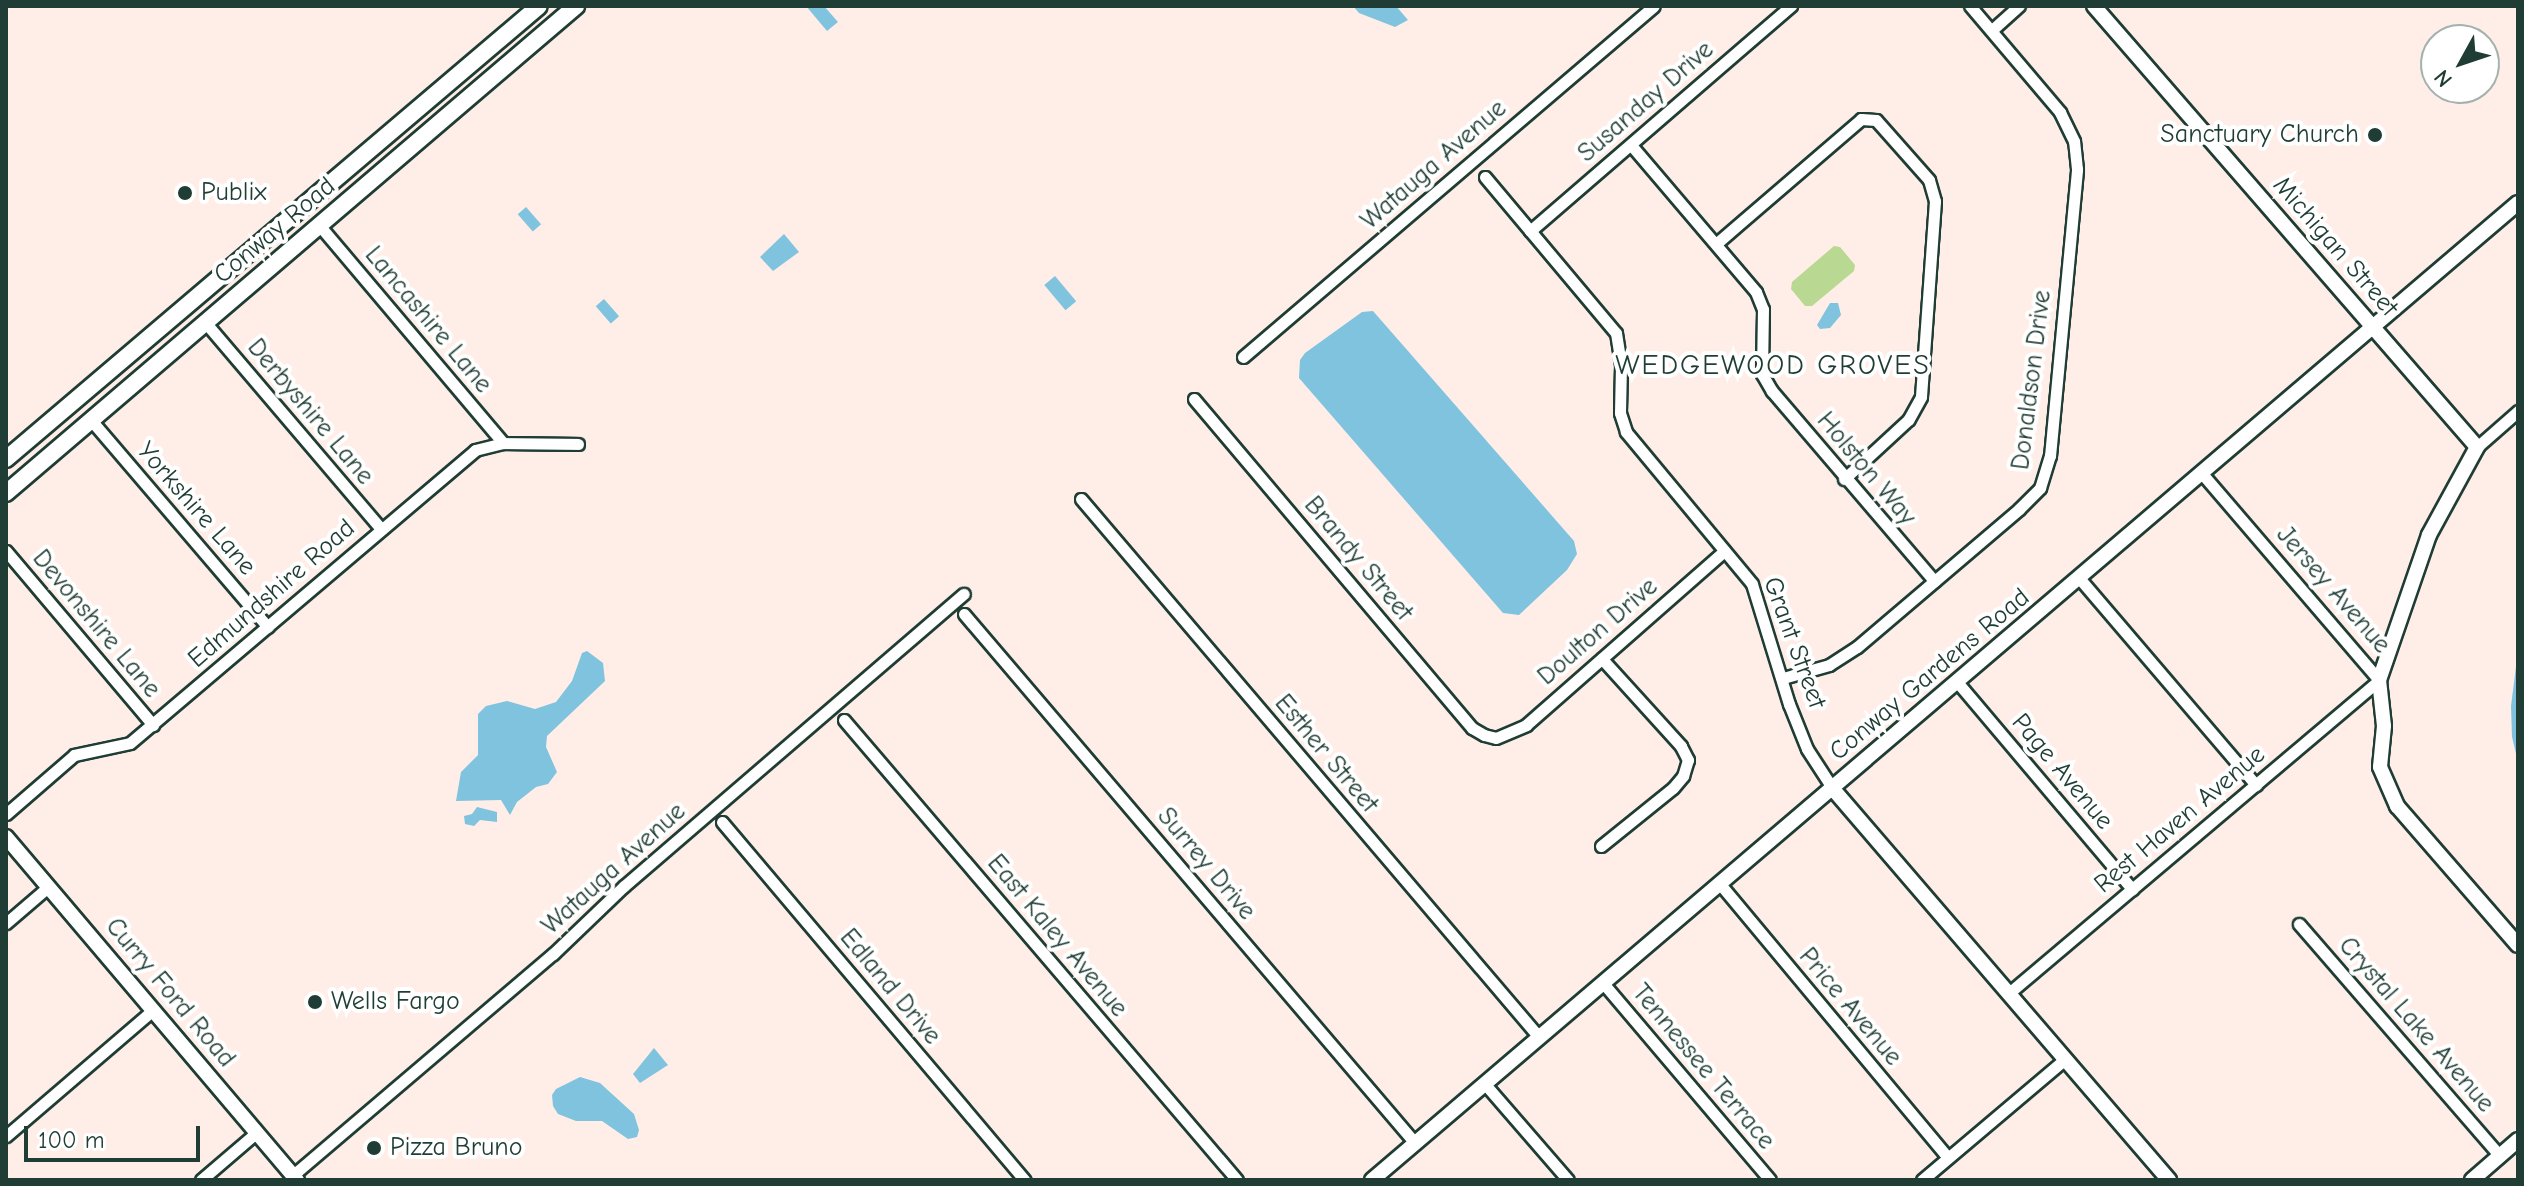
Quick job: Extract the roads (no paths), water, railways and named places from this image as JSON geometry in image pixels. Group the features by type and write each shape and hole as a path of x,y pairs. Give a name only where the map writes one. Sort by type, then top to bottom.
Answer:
{"main road":[{"name":"Conway Road","path":"6,459 539,6"},
{"name":"Conway Road","path":"6,493 576,6"},
{"path":"389,165 394,149 432,98"},
{"path":"205,322 212,298 228,271"},
{"path":"142,375 177,334 187,306"}],"street":[{"name":"Watauga Avenue","path":"1243,357 1654,6"},
{"name":"Susanday Drive","path":"1530,231 1791,6"},
{"name":"Donaldson Drive","path":"1783,678 1829,665 1857,647 2040,488 2051,441 2077,169 2074,141 2060,112 1970,6"},
{"path":"1992,30 2019,6"},
{"name":"Michigan Street","path":"2094,6 2477,447"},
{"path":"1717,243 1861,119 1876,120 1929,180 1935,201 1921,397 1908,420 1844,479"},
{"name":"Holston Way","path":"1631,145 1756,292 1763,309 1759,353 1762,374 1844,479 1934,581"},
{"name":"Grant Street","path":"1485,177 1616,333 1621,365 1620,413 1632,441 1752,584 1807,749 1833,789 2169,1180"},
{"name":"Conway Gardens Road","path":"1372,1180 2203,475 2371,325 2518,203"},
{"name":"Lancashire Lane","path":"319,225 503,443"},
{"name":"Derbyshire Lane","path":"205,322 381,529"},
{"name":"Brandy Street","path":"1194,399 1472,728 1496,738"},
{"path":"2379,680 2429,535 2477,447 2518,411"},
{"name":"Yorkshire Lane","path":"91,420 268,627"},
{"name":"Edmundshire Road","path":"6,814 74,755 130,743 475,450 503,443 578,444"},
{"name":"Jersey Avenue","path":"2203,475 2379,680 2384,726 2380,767 2397,806 2518,945"},
{"name":"Esther Street","path":"1081,499 1539,1037"},
{"name":"Devonshire Lane","path":"6,551 153,725"},
{"name":"Doulton Drive","path":"1496,738 1526,725 1724,551"},
{"path":"2080,579 2256,785"},
{"name":"Watauga Avenue","path":"295,1178 553,954 624,886 964,594"},
{"name":"Surrey Drive","path":"964,614 1415,1143"},
{"path":"1601,846 1673,788 1683,776 1688,760 1681,746 1602,659"},
{"name":"Rest Haven Avenue","path":"2009,993 2379,680"},
{"name":"Page Avenue","path":"1958,683 2132,889"},
{"name":"East Kaley Avenue","path":"844,720 1237,1180"},
{"name":"Edland Drive","path":"722,822 1025,1180"},
{"name":"Curry Ford Road","path":"6,837 295,1178"},
{"name":"Price Avenue","path":"1720,884 1948,1158"},
{"path":"6,923 48,887"},
{"name":"Crystal Lake Avenue","path":"2299,924 2500,1156"},
{"name":"Tennessee Terrace","path":"1603,983 1770,1180"},
{"path":"6,1136 153,1010"},
{"path":"1922,1180 1935,1176 1948,1158 2065,1059"},
{"path":"1484,1083 1568,1180"},
{"path":"201,1180 257,1132"},
{"path":"2472,1180 2518,1140"}],"water":[{"path":"806,6 824,6 838,22 827,31"},
{"path":"1353,6 1396,6 1408,20 1395,27 1359,13"},
{"path":"526,207 541,224 533,232 518,214"},
{"path":"784,234 799,252 773,271 760,257"},
{"path":"1055,276 1076,301 1065,310 1044,285"},
{"path":"604,299 619,316 611,324 596,306"},
{"path":"1830,303 1838,303 1841,315 1830,328 1820,329 1817,325"},
{"path":"1373,311 1574,541 1577,554 1567,570 1519,615 1503,613 1299,378 1300,360 1305,353 1362,312"},
{"path":"587,651 603,663 605,681 547,736 546,747 557,772 548,784 536,787 517,802 510,815 501,800 456,801 461,772 478,755 478,714 486,706 507,701 535,709 556,702 572,681 582,653"},
{"path":"2518,651 2518,762 2512,737 2511,706"},
{"path":"477,807 497,812 497,822 480,820 474,826 465,824 464,816 472,814"},
{"path":"654,1048 668,1065 640,1083 633,1074"},
{"path":"580,1077 600,1083 634,1114 639,1130 637,1137 628,1139 602,1121 576,1121 558,1114 552,1095 556,1089"}],"place":[{"name":"Sanctuary Church","path":"2375,135"},
{"name":"Publix","path":"185,193"},
{"name":"Wells Fargo","path":"315,1002"},
{"name":"Pizza Bruno","path":"374,1148"}],"district":[{"name":"WEDGEWOOD GROVES","path":"1773,365"}]}
